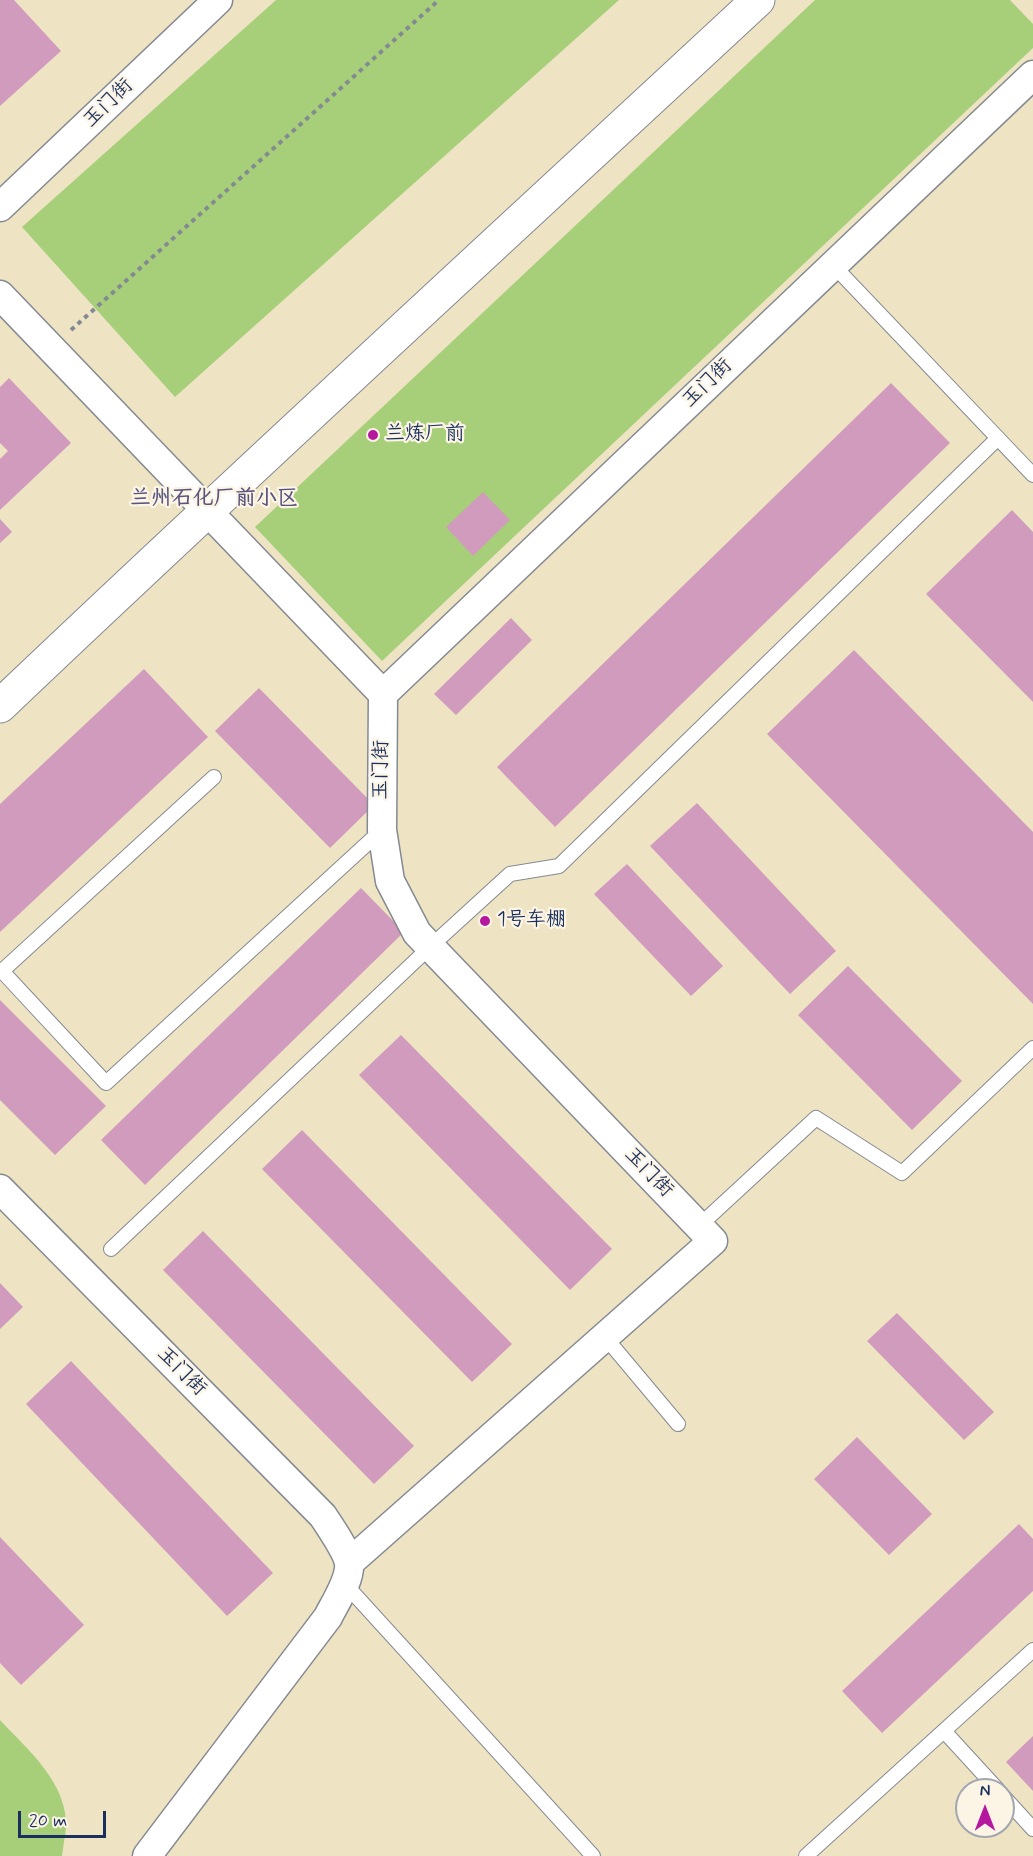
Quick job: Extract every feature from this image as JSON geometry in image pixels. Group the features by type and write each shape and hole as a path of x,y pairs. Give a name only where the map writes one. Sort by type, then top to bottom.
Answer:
{"street":[{"name":"玉门街","path":"0,207 218,0"},
{"path":"0,706 206,510 345,385 758,0"},
{"name":"玉门街","path":"147,1856 328,1617 347,1574 713,1241 417,933 390,881 381,830 383,694 1033,75"},
{"path":"0,295 383,694"},
{"name":"玉门街","path":"0,1189 323,1516 338,1539 347,1574"}],"lane":[{"path":"833,266 1033,475"},
{"path":"111,1249 510,874 559,867 998,438"},
{"path":"214,777 2,971 106,1083 381,830"},
{"path":"699,1226 816,1118 902,1173 1033,1048"},
{"path":"605,1337 678,1424"},
{"path":"347,1574 593,1856"},
{"path":"806,1856 1033,1650"},
{"path":"944,1731 987,1778"},
{"path":"1015,1809 1033,1828"}],"path":[{"path":"51,348 439,0"}],"green space":[{"path":"276,0 619,0 175,397 22,227"},
{"path":"815,0 1010,0 1033,24 1033,48 382,661 255,527"},
{"path":"0,1720 34,1755 60,1796 65,1812 66,1828 62,1856 0,1856"}],"building":[{"path":"0,0 14,0 61,51 0,106"},
{"path":"9,378 71,443 0,510 0,459 8,451 0,443 0,387"},
{"path":"891,383 950,443 555,827 497,767"},
{"path":"483,492 510,520 473,556 446,527"},
{"path":"1012,510 1033,532 1033,702 926,594"},
{"path":"0,519 12,532 0,543"},
{"path":"511,618 532,640 456,715 434,694"},
{"path":"854,650 1033,832 1033,1004 767,734"},
{"path":"144,669 208,737 0,932 0,804"},
{"path":"259,688 374,805 330,848 215,731"},
{"path":"697,803 836,951 790,994 650,846"},
{"path":"627,864 723,966 691,996 594,894"},
{"path":"361,888 404,932 145,1185 101,1140"},
{"path":"848,966 962,1081 912,1130 798,1015"},
{"path":"0,1000 106,1106 55,1155 0,1100"},
{"path":"401,1035 612,1249 570,1290 359,1075"},
{"path":"302,1130 512,1344 472,1382 262,1169"},
{"path":"203,1231 414,1446 374,1484 163,1270"},
{"path":"0,1283 23,1307 0,1329"},
{"path":"897,1313 994,1412 964,1440 867,1341"},
{"path":"71,1361 273,1573 227,1616 26,1404"},
{"path":"857,1437 932,1514 889,1555 814,1479"},
{"path":"1019,1524 1033,1539 1033,1591 882,1733 842,1691"},
{"path":"0,1537 84,1625 21,1685 0,1663"},
{"path":"1033,1736 1033,1791 1006,1762"}],"place":[{"name":"兰炼厂前","path":"373,435"},
{"name":"1号车棚","path":"485,921"}],"district":[{"name":"兰州石化厂前小区","path":"214,500"}]}
